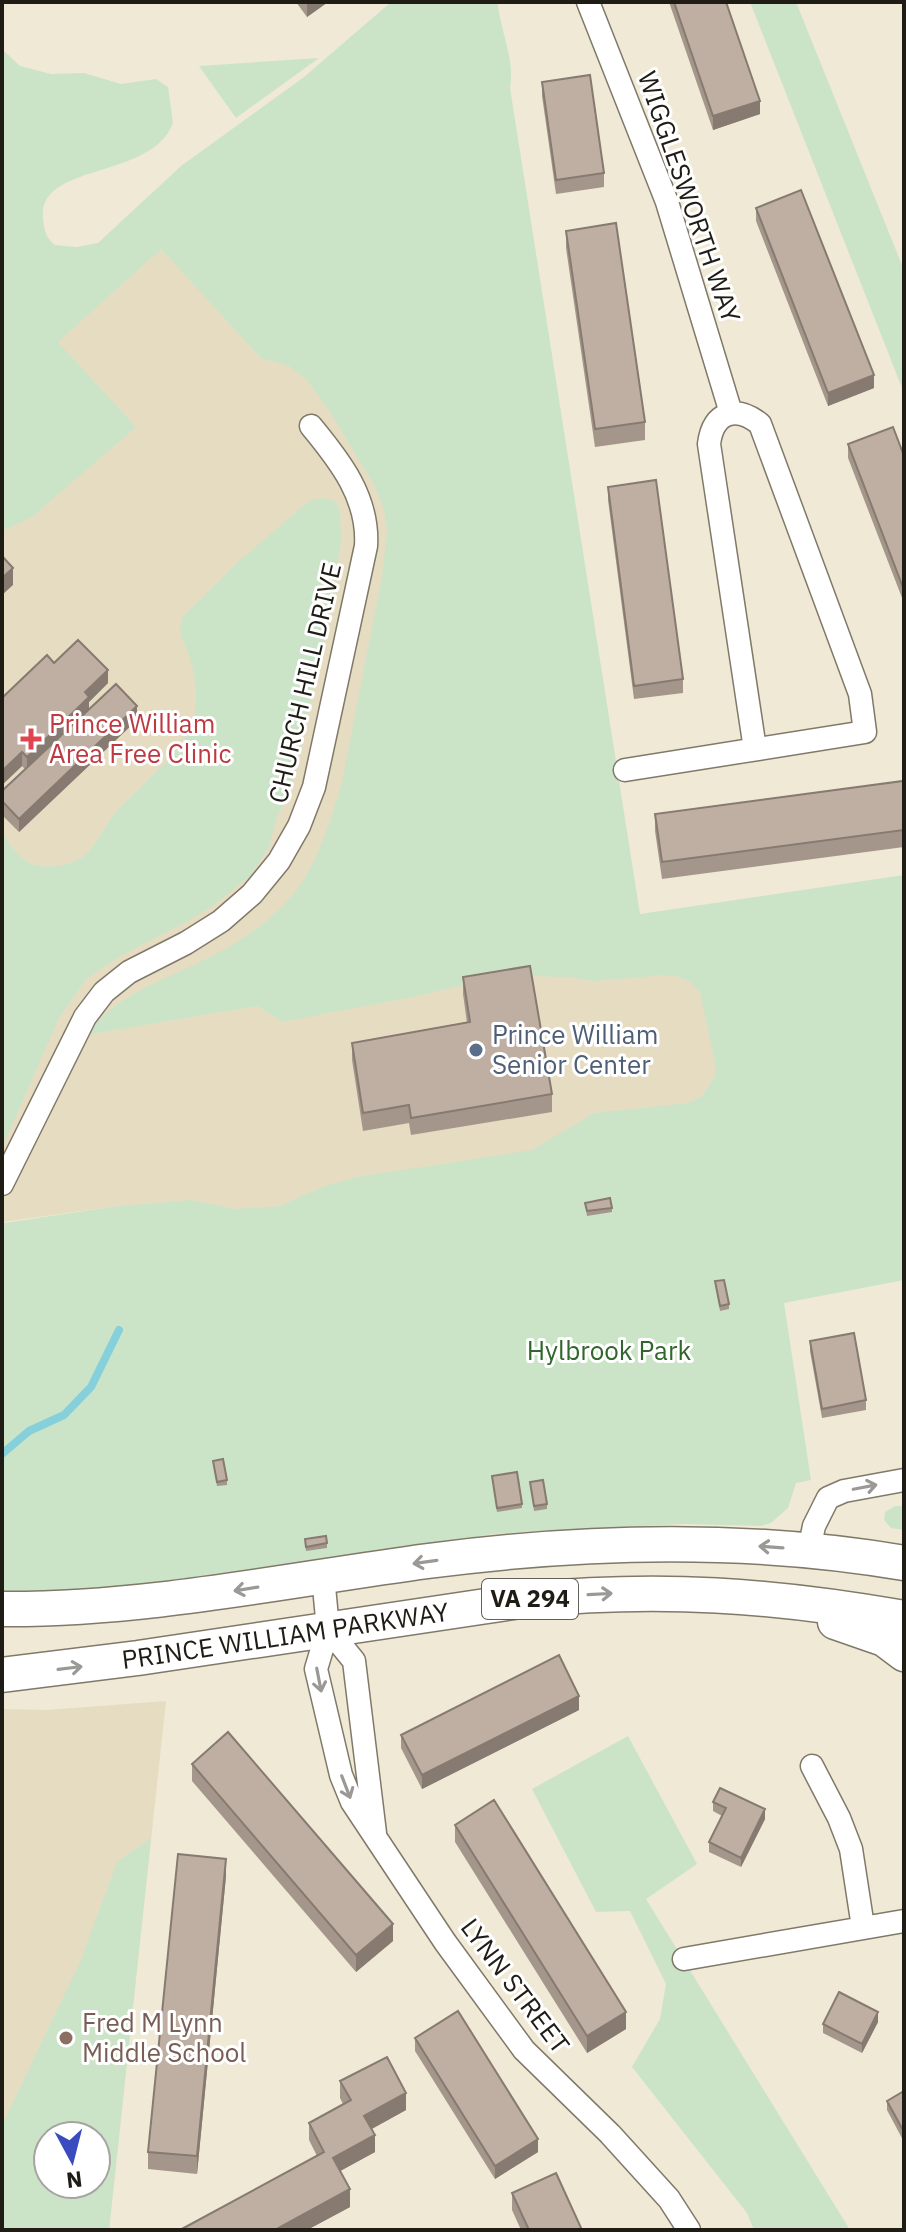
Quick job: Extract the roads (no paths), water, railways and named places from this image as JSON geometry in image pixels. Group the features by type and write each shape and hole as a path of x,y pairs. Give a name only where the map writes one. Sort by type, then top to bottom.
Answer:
{"main road":[{"name":"PRINCE WILLIAM PARKWAY","path":"2,1609 119,1605 503,1552 629,1544 727,1543 904,1563"},
{"name":"PRINCE WILLIAM PARKWAY","path":"2,1675 116,1662 578,1595 648,1592 733,1595 829,1605 904,1618"},
{"path":"767,1599 884,1639 904,1654"}],"street":[{"name":"WIGGLESWORTH WAY","path":"588,2 667,202 731,413"},
{"path":"625,770 865,732 860,694 760,424 749,416 731,413 719,419 711,430 709,444 755,749"},
{"name":"CHURCH HILL DRIVE","path":"2,1184 85,1017 104,992 129,972 221,921 252,894 299,826 314,787 367,530 364,512 352,483 311,426"},
{"path":"809,1550 814,1526 828,1498 844,1491 904,1480"},
{"name":"LYNN STREET","path":"323,1576 328,1629 316,1669 341,1775 352,1802 445,1942 524,2050 610,2134 669,2199 689,2230"},
{"name":"LYNN STREET","path":"328,1629 354,1661 376,1836"},
{"path":"812,1766 851,1849 863,1927"},
{"path":"684,1959 904,1921"}],"waterway":[{"path":"2,1454 29,1431 64,1415 91,1387 119,1330"}],"place":[{"name":"Prince William Area Free Clinic","path":"31,739"},
{"name":"Prince William Senior Center","path":"476,1050"},
{"name":"Fred M Lynn Middle School","path":"66,2038"}],"park label":[{"name":"Hylbrook Park","path":"609,1351"}]}
